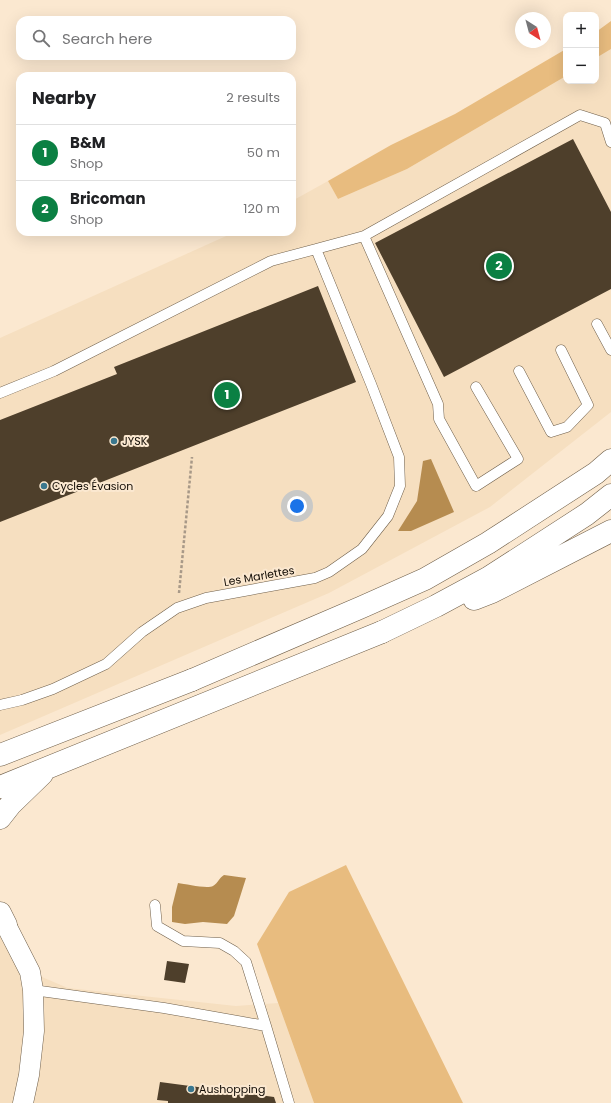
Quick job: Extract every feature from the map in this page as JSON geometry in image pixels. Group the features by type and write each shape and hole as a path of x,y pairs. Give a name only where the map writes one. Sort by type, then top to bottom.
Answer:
{"main road":[{"path":"0,755 192,680 425,579 512,528 596,472 611,460"},
{"path":"382,632 436,606 488,578 587,514 611,495"},
{"path":"0,787 382,632 492,592 611,531"},
{"path":"0,818 11,804 51,766"}],"street":[{"path":"2,920 30,972 33,990 34,1031 29,1075 23,1103"}],"lane":[{"path":"0,393 54,371 271,261 364,236 580,115 605,123 611,142"},
{"path":"364,236 438,404 439,419 476,486 518,459 476,387"},
{"name":"Les Marlettes","path":"0,705 22,700 53,689 106,664 142,632 177,608 206,598 315,578 333,569 362,549 388,516 400,486 399,457 316,249"},
{"path":"597,324 611,350"},
{"path":"519,371 552,432 567,427 588,405 561,350"},
{"path":"156,905 157,926 183,941 220,943 234,951 246,962 289,1103"},
{"path":"33,990 164,1008 266,1026"}],"path":[{"path":"177,608 192,457"}],"shaded area":[{"path":"611,21 611,49 599,56 599,48 599,30"},
{"path":"611,49 611,412 490,507 329,593 0,735 0,338 226,236 296,236 296,199 328,181 338,199 407,169 563,78 563,84 599,84 599,56"},
{"path":"563,51 563,78 407,169 338,199 328,181 391,145 455,114"},
{"path":"431,459 454,512 411,531 398,531 417,501 423,461"},
{"path":"346,865 463,1103 314,1103 257,944 289,892"},
{"path":"224,875 246,878 234,916 227,924 203,922 185,924 172,922 172,907 178,883 210,887 215,885"},
{"path":"0,913 30,972 68,988 236,1006 278,1003 314,1103 0,1103"}],"building":[{"path":"573,139 611,212 611,289 444,377 375,243"},
{"path":"318,286 356,382 0,522 0,420 117,374 114,367"},
{"path":"167,961 189,964 185,983 164,980"},
{"name":"Aushopping","path":"160,1082 274,1097 276,1103 168,1103 168,1101 157,1100"}],"place":[{"name":"Bricoman","path":"499,266"},
{"name":"B&M","path":"227,395"},
{"name":"JYSK","path":"114,441"},
{"name":"Cycles Évasion","path":"44,486"},
{"name":"Aushopping","path":"191,1089"}]}
